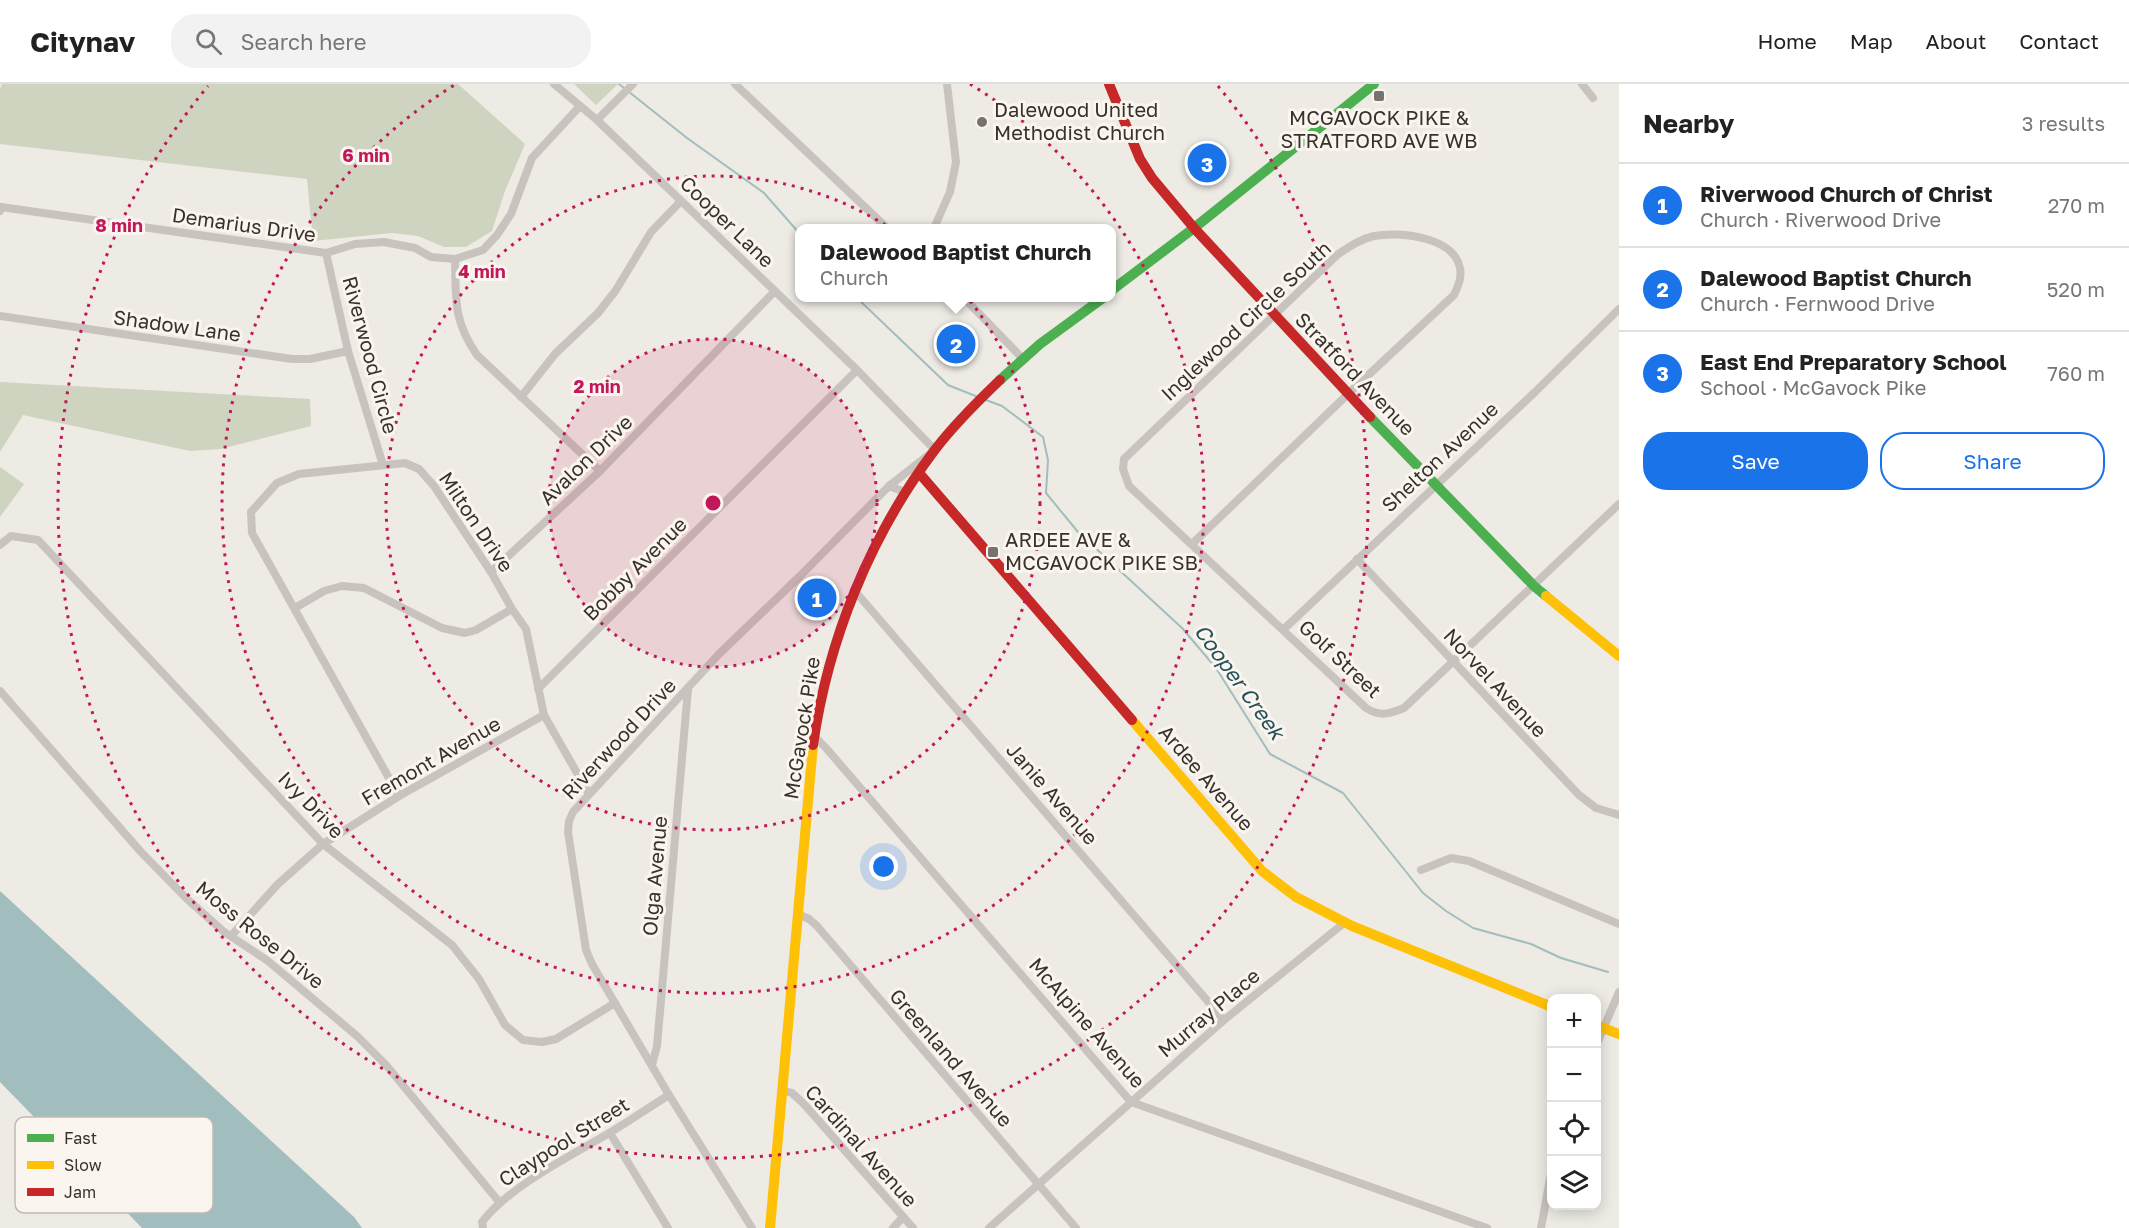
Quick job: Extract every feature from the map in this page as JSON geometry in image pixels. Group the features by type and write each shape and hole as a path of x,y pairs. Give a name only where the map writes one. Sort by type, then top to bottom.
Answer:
{"street":[{"path":"554,84 580,106"},
{"path":"597,120 633,84"},
{"path":"735,84 883,224"},
{"path":"936,224 950,192 956,162 946,84"},
{"name":"Stratford Avenue","path":"1109,84 1140,159 1152,178 1194,228 1348,394 1534,586 1619,656"},
{"path":"1116,287 1194,228 1374,84"},
{"path":"1581,84 1593,98"},
{"name":"Cooper Lane","path":"580,106 857,370 935,450"},
{"name":"Demarius Drive","path":"0,209 326,253 355,244 384,242 415,248 431,257 455,259 483,249 497,235 511,214 532,158 580,106"},
{"path":"521,397 555,354 598,313 616,291 651,232 681,201"},
{"name":"Inglewood Circle South","path":"1125,478 1124,459 1336,255 1373,236 1390,234 1422,238 1442,245 1454,255 1460,267 1460,280 1454,295 1348,394"},
{"name":"Riverwood Circle","path":"326,253 348,351 383,465"},
{"path":"455,259 456,313 464,336 477,355 600,471"},
{"name":"Avalon Drive","path":"491,572 600,471 775,291"},
{"path":"969,302 1023,359"},
{"name":"McGavock Pike","path":"770,1228 815,737 827,671 854,590 882,532 905,492 935,450 981,399 1023,359 1097,302"},
{"name":"Shelton Avenue","path":"1284,629 1436,483 1535,392 1619,309"},
{"name":"Shadow Lane","path":"0,316 292,359 310,359 348,351"},
{"name":"Bobby Avenue","path":"538,688 857,370"},
{"path":"1192,544 1348,394"},
{"name":"Riverwood Drive","path":"752,1228 669,1095 586,950 568,832 569,821 573,812 719,654 889,486 935,450"},
{"name":"Milton Drive","path":"399,796 252,533 251,512 277,483 299,474 405,463 419,469 434,486 525,628 544,715 590,794"},
{"name":"Ardee Avenue","path":"909,469 920,474 1262,871 1293,897 1344,923 1547,1005"},
{"name":"Golf Street","path":"1125,478 1129,486 1366,708 1376,714 1392,713 1404,708 1619,504"},
{"path":"889,486 905,492"},
{"name":"Ivy Drive","path":"0,545 11,536 38,540 323,844 452,945 479,979 505,1025 523,1040 542,1042 556,1040 615,1003"},
{"name":"Norvel Avenue","path":"1357,559 1579,795 1596,808 1619,816"},
{"path":"295,608 324,591 342,586 364,588 442,628 465,633 476,630 512,609"},
{"name":"Janie Avenue","path":"854,590 1224,1020"},
{"name":"Olga Avenue","path":"652,1065 657,1046 688,689"},
{"name":"Moss Rose Drive","path":"0,691 159,872 231,936 268,961 357,1036 387,1066 500,1203"},
{"name":"Fremont Avenue","path":"231,936 278,884 323,844 399,796 544,715"},
{"name":"McAlpine Avenue","path":"815,737 940,878 1131,1102 1487,1228"},
{"path":"1421,870 1451,858 1469,861 1619,924"},
{"name":"Greenland Avenue","path":"798,914 817,926 1076,1228"},
{"name":"Murray Place","path":"989,1228 1224,1020 1344,923"},
{"path":"1601,1025 1619,992"},
{"path":"1601,1027 1619,1034"},
{"name":"Cardinal Avenue","path":"782,1090 792,1093 804,1104 913,1228"},
{"name":"Claypool Street","path":"483,1225 500,1203 552,1166 610,1133 669,1095"},
{"path":"610,1133 668,1228"},
{"path":"1541,1228 1547,1192"},
{"path":"893,1228 903,1217"}],"green space":[{"path":"2,84 458,84 525,144 505,191 492,231 466,247 444,247 418,236 392,233 313,241 307,179 0,144 0,89"},
{"path":"574,84 618,84 596,105"},
{"path":"0,382 310,399 311,426 220,449 190,451 23,415 0,452"},
{"path":"0,467 24,484 0,517"}],"water":[{"path":"0,891 354,1217 362,1228 142,1228 127,1213 213,1213 213,1117 34,1117 0,1082"}],"waterway":[{"name":"Cooper Creek","path":"619,84 687,138 764,193 795,228"},
{"name":"Cooper Creek","path":"861,302 948,385 978,397"},
{"name":"Cooper Creek","path":"986,400 1002,406 1043,437 1048,460 1046,493 1078,532 1182,628 1216,668 1270,754 1343,793 1423,893 1446,911 1473,928 1531,944 1561,958 1608,972"}],"traffic: fast":[{"path":"1116,287 1194,228 1374,84"},
{"path":"1000,380 1040,344 1098,302"},
{"path":"1370,417 1546,596"}],"traffic: slow":[{"path":"1546,596 1619,656"},
{"path":"1132,720 1262,871 1296,897 1352,926 1547,1005"},
{"path":"770,1228 813,745"},
{"path":"1601,1027 1619,1034"}],"traffic: jam":[{"path":"1109,84 1140,159 1152,178 1194,228 1370,417"},
{"path":"813,745 829,667 841,628 855,590 890,518 934,451 974,405 1000,380"},
{"path":"920,474 1132,720"}],"place":[{"name":"MCGAVOCK PIKE & STRATFORD AVE WB","path":"1379,96"},
{"name":"Dalewood United Methodist Church","path":"982,122"},
{"name":"East End Preparatory School","path":"1207,163"},
{"name":"Dalewood Baptist Church","path":"956,344"},
{"name":"ARDEE AVE & MCGAVOCK PIKE SB","path":"993,552"},
{"name":"Riverwood Church of Christ","path":"817,598"}]}
